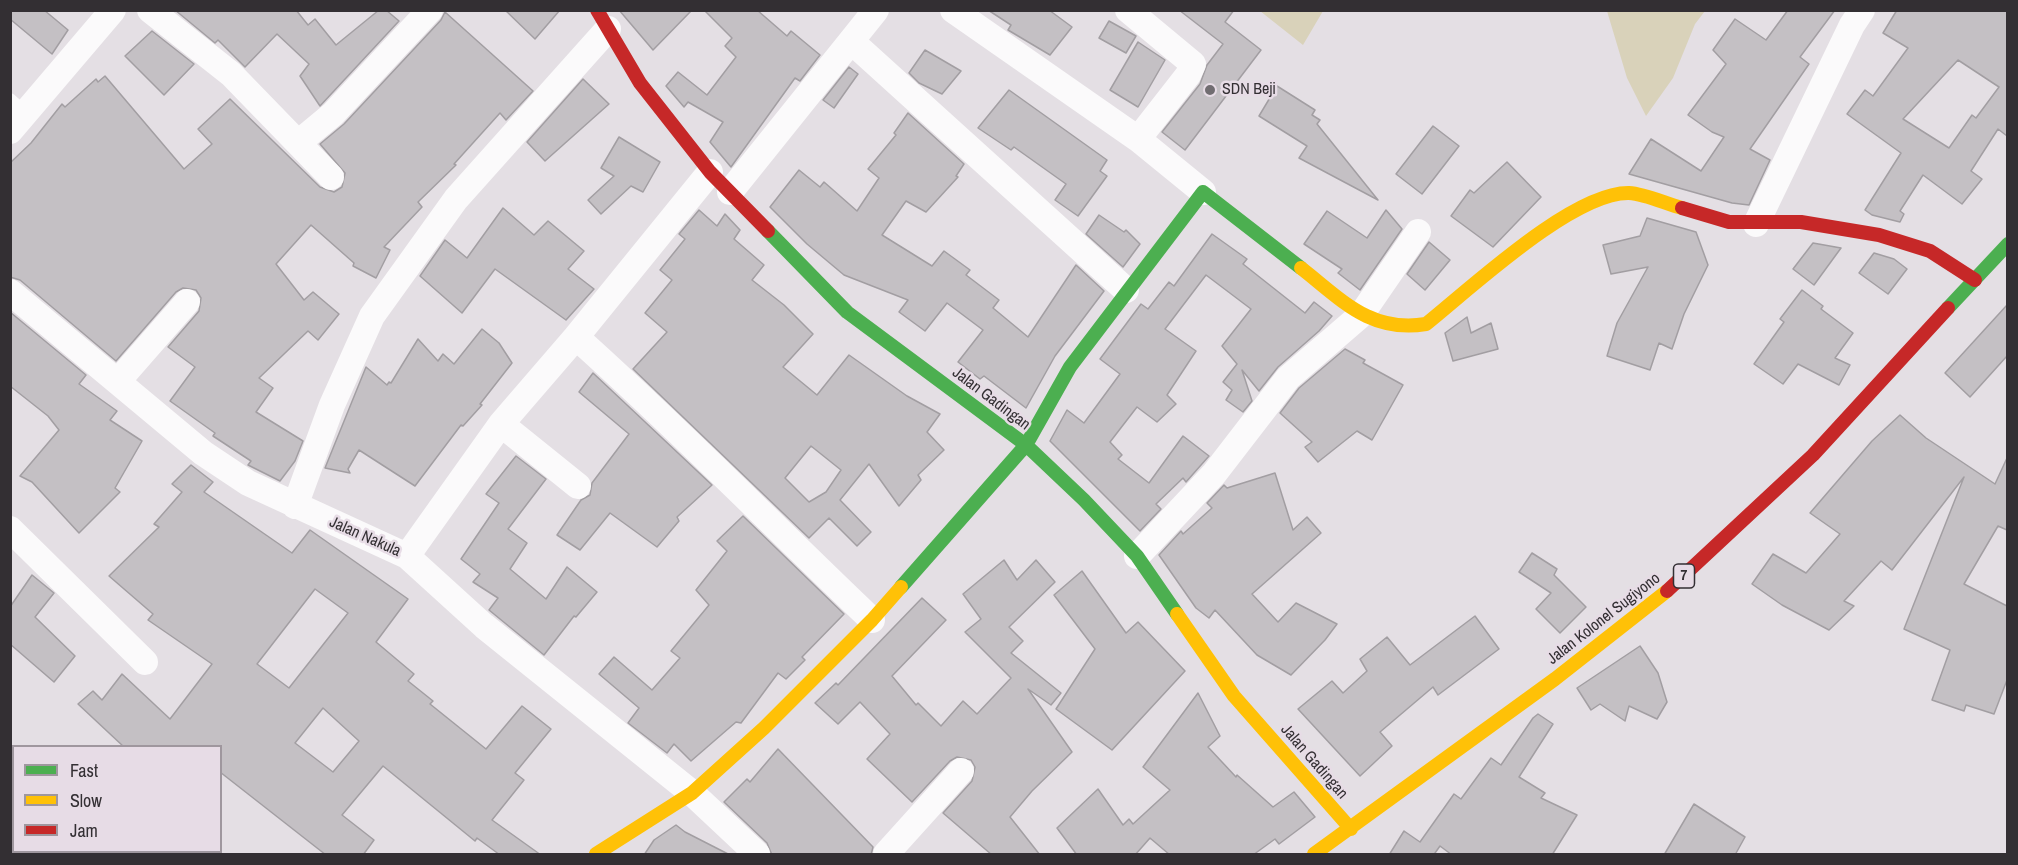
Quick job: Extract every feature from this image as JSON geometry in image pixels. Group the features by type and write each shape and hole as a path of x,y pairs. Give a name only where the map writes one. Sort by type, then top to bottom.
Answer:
{"main road":[{"name":"Jalan Gadingan","path":"602,20 640,83 710,172 847,312 1026,445 1084,500 1137,556 1234,696 1351,829"},
{"path":"596,855 692,793 764,728 872,620 1026,445 1070,367 1126,290 1203,192 1291,258 1361,315 1382,326 1400,329 1426,324 1555,221 1600,197 1630,193 1729,222 1756,224 1801,222 1879,235 1930,251 1975,280"},
{"name":"Jalan Kolonel Sugiyono","path":"1316,854 1555,679 1668,590 1813,455 1975,280 2005,252"}],"street":[{"path":"16,115 113,10"},
{"path":"150,10 231,74 330,177"},
{"path":"298,143 333,114 430,10"},
{"path":"730,192 876,10"},
{"path":"953,10 1138,139 1203,192"},
{"path":"1128,10 1193,64 1188,75 1138,139"},
{"path":"1756,224 1862,10"},
{"path":"295,506 332,405 372,316 456,199 602,20"},
{"path":"851,41 1126,290"},
{"path":"407,556 501,424 710,172"},
{"path":"1137,556 1214,474 1288,378 1361,315 1418,232"},
{"name":"Jalan Nakula","path":"10,292 203,453 248,483 407,556 484,626 692,793 757,855"},
{"path":"118,381 187,302"},
{"path":"576,336 666,418 759,512 872,620"},
{"path":"501,424 578,486"},
{"path":"10,529 145,662"},
{"path":"886,855 961,771"}],"shaded area":[{"path":"1260,11 1323,11 1303,45"},
{"path":"1607,11 1705,11 1695,24 1673,78 1646,116 1627,78"}],"building":[{"path":"10,10 44,10 68,30 52,54 10,19"},
{"path":"175,10 296,10 308,25 315,19 336,45 379,10 386,10 399,21 320,106 300,76 309,64 277,34 245,67 218,40 215,43"},
{"path":"505,10 560,10 535,39"},
{"path":"619,10 692,10 653,50"},
{"path":"704,10 757,10 787,36 791,31 820,55 800,81 795,78 731,167 710,142 723,122 688,102 684,107 666,86 678,72 707,95 736,57 725,46 732,38"},
{"path":"988,10 1049,10 1072,27 1050,55 1008,30 1011,25"},
{"name":"SDN Beji","path":"1179,10 1234,10 1225,22 1261,50 1185,150 1162,132 1200,84 1207,65 1223,44"},
{"path":"1788,10 1835,10 1800,57 1809,64 1750,149 1770,160 1749,205 1732,203 1629,174 1651,139 1701,171 1724,137 1712,132 1688,115 1726,64 1713,50 1735,19 1766,40"},
{"path":"1897,10 2007,10 2007,136 1998,129 1971,171 1982,179 1962,204 1923,175 1900,211 1904,214 1900,222 1872,215 1865,210 1901,153 1847,114 1865,90 1873,96 1908,48 1883,33","holes":["1958,60 1999,87 1976,118 1972,115 1949,148 1903,119"]},
{"path":"445,12 533,91 506,120 500,113 454,164 456,165 418,202 422,207 384,247 390,250 376,278 353,266 354,263 311,225 276,264 304,300 313,292 339,314 318,340 308,331 259,378 273,388 256,412 303,441 295,461 280,481 248,465 251,461 213,436 215,433 170,401 195,367 168,347 199,311 201,298 196,290 183,288 176,292 116,361 20,280 10,277 10,163 31,143 62,104 65,107 96,79 98,82 105,76 184,169 212,144 198,129 230,99 320,187 334,192 342,187 345,173 320,144 344,124 441,20"},
{"path":"1109,21 1136,36 1126,53 1099,38"},
{"path":"152,31 194,64 164,95 125,56"},
{"path":"1138,42 1165,60 1138,107 1110,90"},
{"path":"925,50 961,71 942,94 919,83 909,73"},
{"path":"849,67 858,74 834,108 823,100"},
{"path":"583,79 609,104 545,161 527,142"},
{"path":"1277,86 1315,110 1312,115 1320,120 1317,124 1378,200 1299,158 1307,146 1259,116"},
{"path":"1009,90 1107,160 1100,171 1107,176 1078,216 1055,200 1066,184 1014,147 1011,150 978,128"},
{"path":"908,113 964,164 956,176 958,177 926,212 906,201 882,235 932,266 944,251 970,270 966,275 999,300 993,308 1028,337 1076,265 1104,291 1055,356 1026,408 984,376 980,379 958,362 983,330 947,303 925,331 899,312 908,300 844,275 807,244 770,207 799,170 820,187 824,182 857,211 879,178 868,169 896,135 894,133"},
{"path":"1433,126 1459,146 1422,194 1396,174"},
{"path":"619,137 660,162 643,192 631,186 601,214 588,200 614,176 601,168"},
{"path":"1507,162 1541,197 1493,247 1451,216 1470,190 1474,193"},
{"path":"503,208 534,235 548,221 584,251 568,269 594,289 566,320 495,269 462,313 420,276 445,240 467,258"},
{"path":"699,210 717,226 725,214 740,230 734,239 764,265 752,280 784,305 813,334 783,367 817,395 849,355 907,396 940,414 927,432 944,450 918,475 921,480 899,506 869,464 840,500 871,532 857,546 829,518 809,538 633,369 667,332 645,313 672,280 660,270 685,239 679,234","holes":["811,446 841,470 826,492 809,502 785,478"]},
{"path":"1386,210 1402,229 1360,290 1338,273 1342,269 1304,244 1327,211 1367,238"},
{"path":"1099,215 1124,232 1126,230 1140,244 1123,267 1086,234"},
{"path":"1647,218 1696,232 1708,265 1684,314 1672,349 1659,343 1650,370 1607,356 1617,323 1648,267 1611,274 1603,245 1640,236"},
{"path":"1212,234 1247,259 1243,264 1305,313 1314,302 1332,316 1319,331 1278,367 1259,391 1242,370 1252,401 1243,412 1226,400 1232,390 1223,382 1237,364 1222,346 1251,309 1206,275 1165,329 1196,351 1167,395 1176,404 1157,422 1137,407 1110,442 1122,455 1118,459 1149,483 1183,436 1209,456 1186,482 1183,478 1156,504 1161,509 1140,531 1050,441 1067,410 1084,423 1120,374 1100,359 1141,304 1148,309 1169,282 1174,286"},
{"path":"1429,242 1450,260 1425,290 1407,274"},
{"path":"1813,243 1841,248 1814,285 1793,269"},
{"path":"1874,253 1894,259 1907,269 1888,294 1859,273"},
{"path":"1802,290 1823,306 1821,309 1853,333 1835,358 1850,365 1839,385 1798,364 1783,384 1754,364 1784,322 1780,319"},
{"path":"2007,305 2007,356 1970,397 1945,373"},
{"path":"10,312 86,375 79,384 117,411 110,420 142,441 115,488 120,492 79,533 32,482 20,476 59,430 48,416 10,386"},
{"path":"1467,317 1471,333 1491,323 1498,349 1453,361 1445,333"},
{"path":"482,329 499,343 512,363 480,404 482,405 463,426 461,425 415,486 359,450 348,469 350,473 325,468 366,367 387,385 391,383 418,339 438,361 443,354 454,364"},
{"path":"1345,349 1365,360 1363,363 1403,385 1372,440 1357,431 1318,462 1305,447 1312,442 1280,413 1299,388"},
{"path":"593,373 712,485 677,517 679,521 657,547 610,513 580,550 557,535 581,500 590,495 592,483 629,434 579,392"},
{"path":"1900,415 1926,438 1995,484 2007,458 2007,530 1998,526 1964,584 2007,606 2007,680 1994,714 1966,705 1964,711 1932,700 1950,650 1904,629 1964,477 1892,570 1881,561 1844,601 1854,606 1829,630 1782,605 1752,584 1773,554 1806,573 1840,534 1810,513 1872,441"},
{"path":"516,456 546,479 508,529 527,543 510,569 546,599 567,567 597,592 576,617 574,616 544,655 489,610 498,598 473,582 480,574 461,559 499,503 486,494"},
{"path":"191,465 213,482 204,492 292,553 310,530 408,599 376,642 414,674 408,681 433,701 430,704 486,749 522,706 551,729 515,773 524,780 492,820 541,855 500,855 477,838 475,841 383,766 342,815 374,840 363,855 326,855 222,774 222,745 122,745 78,704 93,691 102,700 122,674 170,719 212,664 148,620 153,614 109,576 159,527 154,524 182,492 172,484","holes":["315,589 348,613 289,688 257,664","323,708 359,741 333,772 295,743"]},
{"path":"1275,473 1293,530 1307,517 1321,533 1252,594 1278,622 1296,603 1337,624 1325,640 1291,675 1257,655 1215,610 1209,618 1196,608 1159,555 1181,531 1183,534 1212,508 1207,503 1224,485 1227,488"},
{"path":"743,516 844,614 802,657 805,660 786,679 778,673 741,723 736,722 691,761 674,744 667,753 628,723 639,708 599,674 614,657 652,690 680,658 671,651 709,605 696,590 727,551 717,541"},
{"path":"1532,553 1557,569 1554,575 1586,607 1560,633 1536,609 1551,593 1519,572"},
{"path":"1004,560 1017,580 1036,560 1055,582 1009,627 1023,641 1011,653 1061,693 1051,705 1028,689 1072,752 1032,791 1010,817 1040,855 992,855 943,813 972,781 975,767 971,760 957,757 950,761 912,802 867,759 890,734 860,702 838,724 815,703 836,683 838,685 922,598 946,620 892,676 916,705 918,703 941,726 963,701 977,714 1011,678 965,632 981,619 963,594"},
{"path":"1082,571 1126,633 1138,622 1185,671 1112,750 1056,709 1095,649 1054,595"},
{"path":"32,575 54,593 35,617 75,656 54,682 10,644 10,607"},
{"path":"1475,616 1499,649 1438,695 1433,687 1380,732 1392,746 1360,776 1298,709 1332,681 1343,693 1367,671 1360,659 1387,637 1410,665"},
{"path":"1640,646 1658,673 1667,702 1657,719 1629,706 1625,721 1600,704 1591,710 1577,688"},
{"path":"1198,693 1220,736 1208,747 1236,777 1237,775 1273,807 1294,792 1315,817 1279,844 1275,839 1253,855 1170,855 1150,838 1135,855 1077,855 1057,828 1098,789 1123,825 1129,819 1133,824 1170,790 1143,767"},
{"path":"1538,714 1553,724 1519,777 1545,793 1541,798 1577,815 1552,855 1452,855 1440,846 1435,853 1437,855 1389,855 1404,831 1420,842 1454,794 1461,799 1491,758 1501,765"},
{"path":"778,749 873,847 871,855 772,855 767,843 724,802 747,779 750,782"},
{"path":"1694,804 1745,837 1735,855 1664,855"},
{"path":"676,825 730,855 644,855 654,840"}],"traffic: fast":[{"path":"901,587 1026,445 1070,367 1203,192 1301,268"},
{"path":"768,231 847,312 1026,445 1084,500 1137,556 1177,614"},
{"path":"1948,308 2008,244"}],"traffic: slow":[{"path":"1301,268 1344,302 1373,319 1389,324 1426,324 1495,266 1580,208 1606,197 1629,193 1682,208"},
{"path":"596,854 692,793 764,728 872,620 901,587"},
{"path":"1314,854 1555,679 1667,591"},
{"path":"1177,614 1234,696 1351,829"}],"traffic: jam":[{"path":"597,10 640,83 710,172 768,231"},
{"path":"1682,208 1729,222 1801,222 1879,235 1930,251 1975,280"},
{"path":"1667,591 1813,455 1948,308"}],"place":[{"name":"SDN Beji","path":"1210,90"}]}
